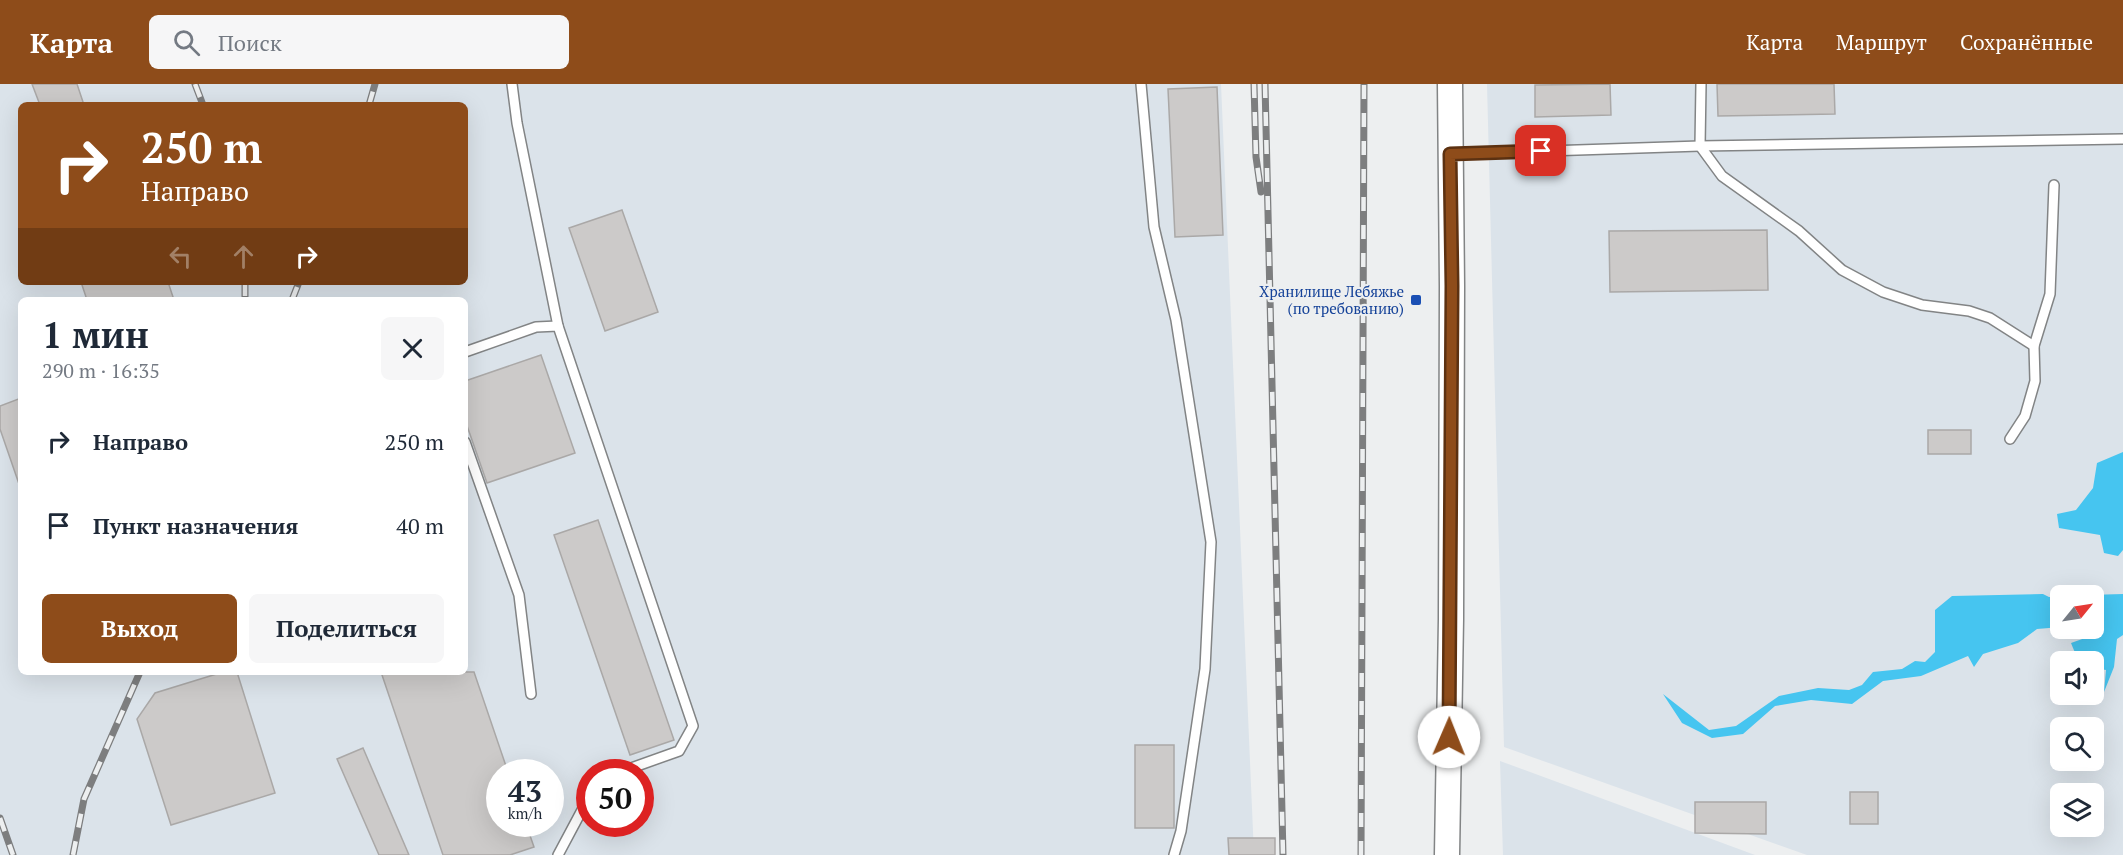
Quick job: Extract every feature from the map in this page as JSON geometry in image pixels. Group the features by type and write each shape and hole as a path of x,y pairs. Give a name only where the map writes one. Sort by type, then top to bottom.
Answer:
{"main road":[{"path":"1447,855 1451,619 1450,84"}],"lane":[{"path":"512,84 517,123 558,326 693,726 679,751 654,760"},
{"path":"1141,84 1154,227 1176,320 1211,542 1205,669 1181,831 1174,855"},
{"path":"1701,84 1700,146 1722,176 1799,231 1842,270 1883,292 1922,305 1969,311 1990,318 2034,346"},
{"path":"1450,154 1700,146 2123,139"},
{"path":"2010,439 2025,416 2035,381 2034,346 2050,294 2054,185"},
{"path":"468,351 536,327 558,326"},
{"path":"468,450 519,595 531,694"},
{"path":"558,855 576,821"}],"shaded area":[{"path":"0,84 1221,84 1254,855 0,855"},
{"path":"1487,84 2123,84 2123,855 1807,855 1504,747"},
{"path":"1500,761 1755,855 1503,855"}],"water":[{"path":"2123,452 2123,550 2118,556 2104,553 2100,535 2059,528 2057,514 2076,510 2093,488 2097,463"},
{"path":"2043,594 2050,597 2050,628 2037,629 2018,643 1983,654 1974,667 1968,656 1921,676 1883,681 1852,704 1811,700 1775,706 1743,734 1712,738 1682,723 1663,694 1709,730 1736,726 1779,696 1818,688 1849,690 1862,685 1873,672 1902,669 1915,661 1925,662 1935,652 1935,610 1952,596"},
{"path":"2123,594 2123,635 2117,639 2114,667 2104,692 2106,670 2104,670 2104,651 2075,651 2071,643 2082,639 2104,639 2104,595"}],"building":[{"path":"32,84 77,84 83,102 39,102"},
{"path":"1610,84 1611,115 1535,117 1535,85"},
{"path":"1717,84 1834,84 1835,114 1718,116"},
{"path":"1217,87 1223,235 1175,237 1168,89"},
{"path":"622,210 658,312 605,331 569,228"},
{"path":"1767,230 1768,290 1610,292 1609,231"},
{"path":"82,285 169,285 173,297 86,297"},
{"path":"541,355 575,453 487,483 468,429 468,380"},
{"path":"18,399 18,481 0,429 0,406"},
{"path":"1928,430 1971,430 1971,454 1928,454"},
{"path":"598,520 674,740 630,755 554,535"},
{"path":"468,672 474,672 504,759 486,759 486,837 531,837 534,847 510,855 443,855 382,675 468,675"},
{"path":"213,675 238,675 275,793 171,825 137,719 155,693"},
{"path":"1135,745 1174,745 1174,828 1135,828"},
{"path":"363,748 409,855 379,855 337,759"},
{"path":"1850,792 1878,792 1878,824 1850,824"},
{"path":"1695,802 1766,802 1766,834 1695,833"},
{"path":"1228,838 1275,838 1275,855 1229,855"}],"railway":[{"path":"195,84 202,102"},
{"path":"370,102 375,84"},
{"path":"1254,84 1256,157 1261,192"},
{"path":"1265,84 1283,855"},
{"path":"1361,855 1364,84"},
{"path":"245,285 245,297"},
{"path":"293,297 298,285"},
{"path":"73,855 84,799 139,675"},
{"path":"0,818 13,855"}],"place":[{"name":"Хранилище Лебяжье (по требованию)","path":"1416,300"}],"route":[{"path":"1449,737 1452,286 1450,154 1541,151"}]}
